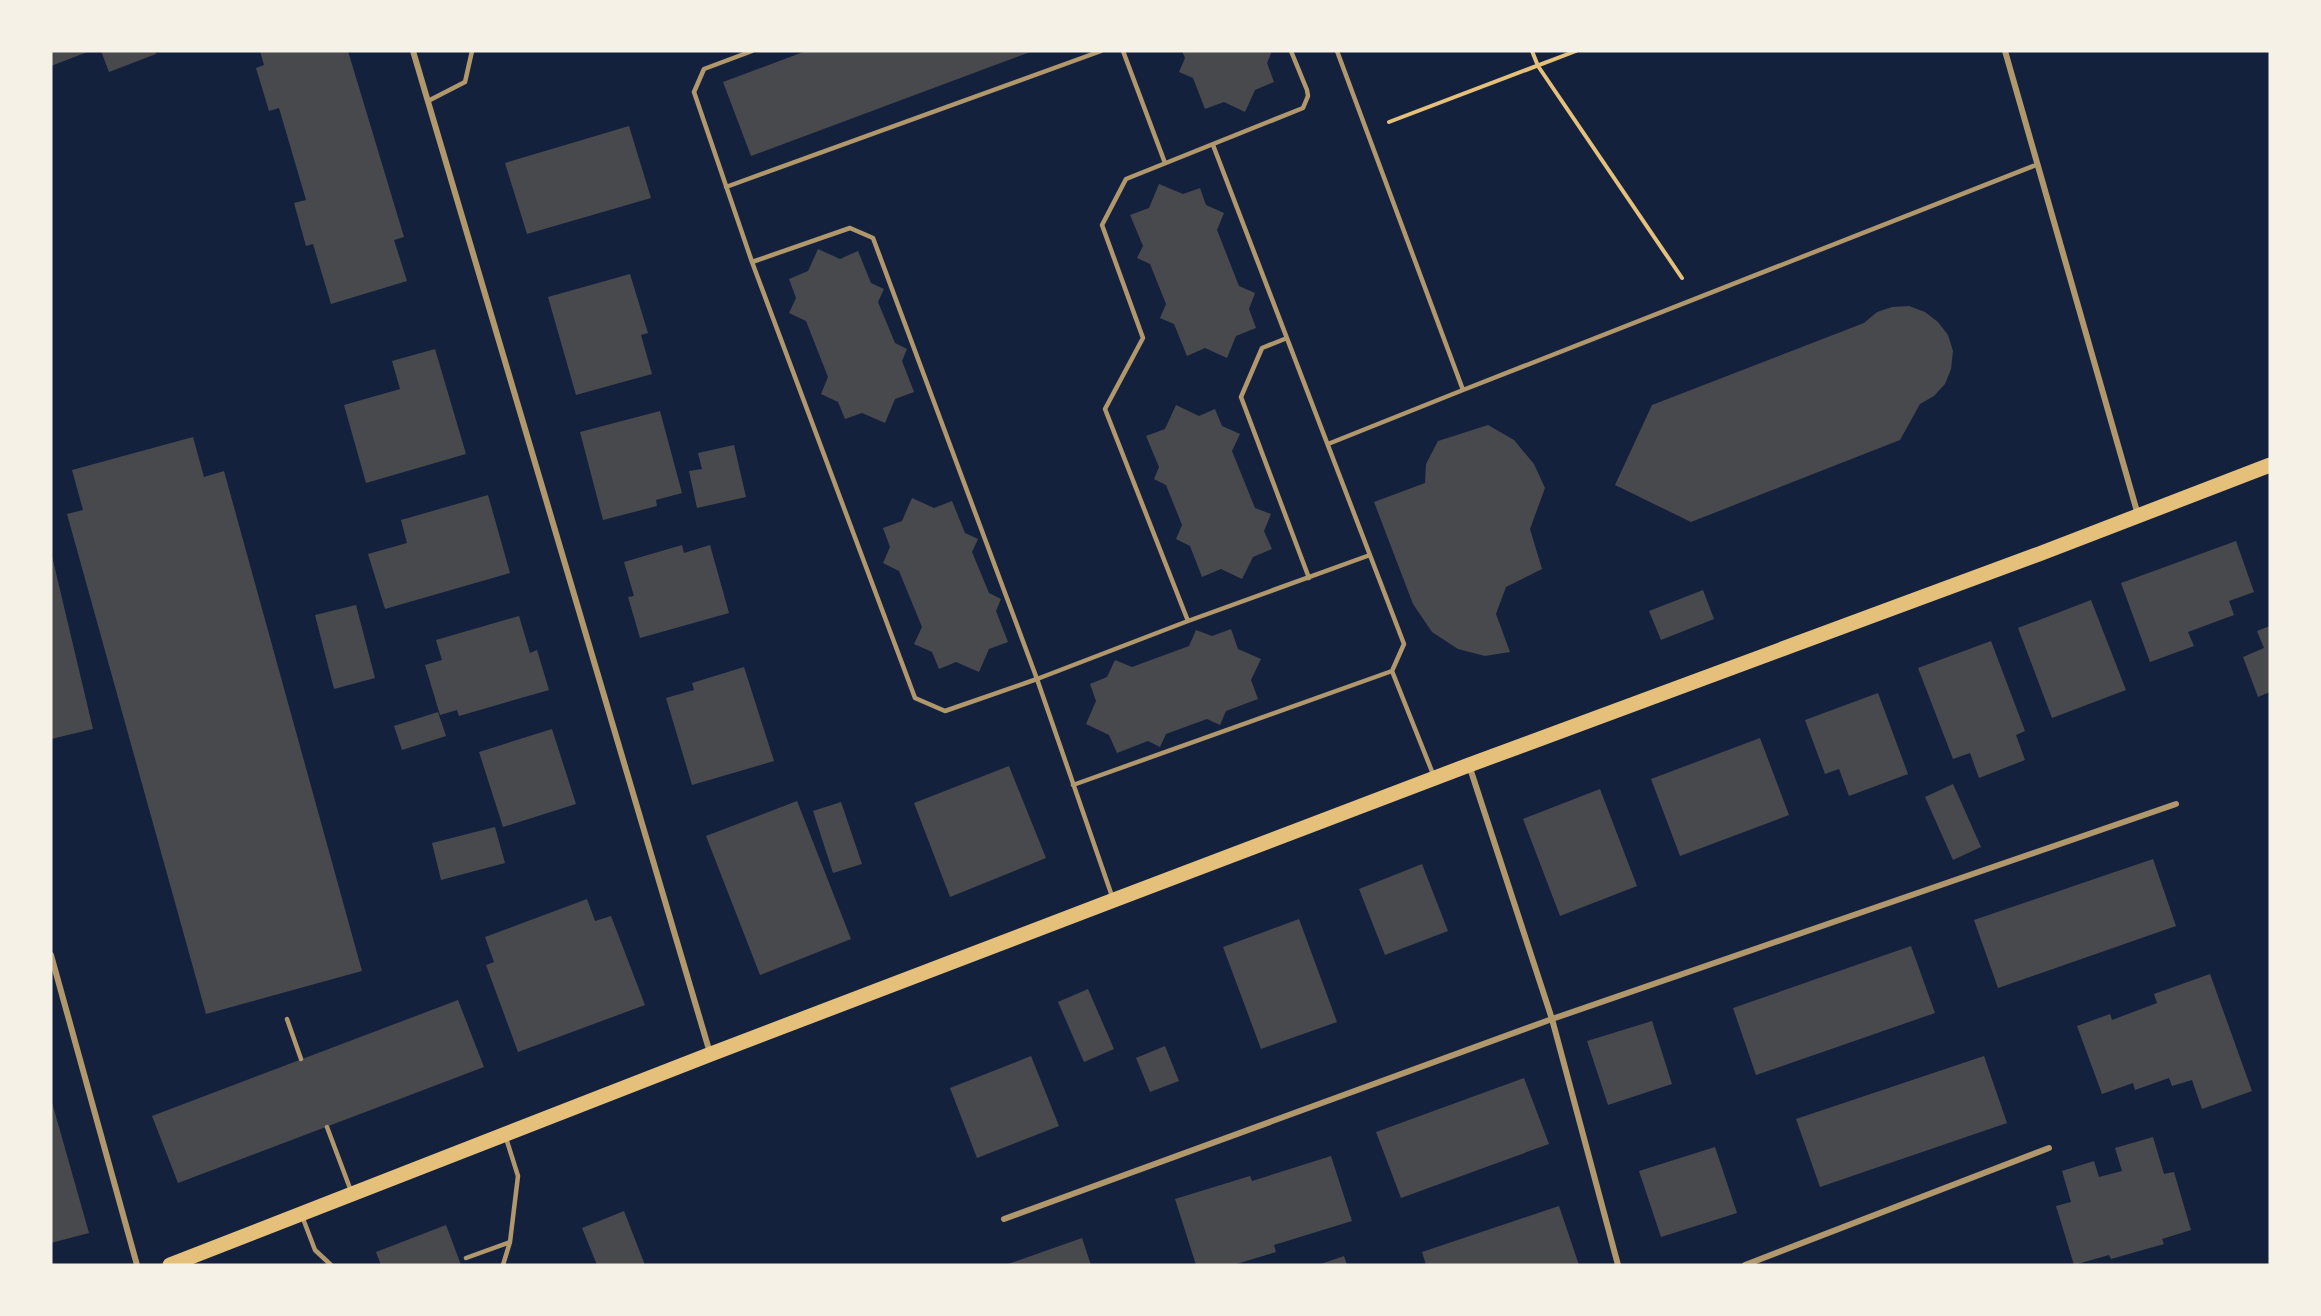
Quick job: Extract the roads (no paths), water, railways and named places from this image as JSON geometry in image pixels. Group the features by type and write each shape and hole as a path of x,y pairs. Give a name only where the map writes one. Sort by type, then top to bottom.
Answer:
{"main road":[{"path":"170,1265 711,1054 1434,778 2018,562 2270,465"}],"street":[{"path":"413,51 711,1054"},
{"path":"2006,51 2036,165 2138,514"},
{"path":"1469,765 1552,1019 1618,1265"},
{"path":"1004,1219 1552,1019 2176,804"},
{"path":"51,955 136,1265"},
{"path":"1745,1265 2049,1148"}],"lane":[{"path":"428,101 465,82 472,51"},
{"path":"753,51 704,69 693,92 752,262 915,698 945,711 1370,555"},
{"path":"726,187 1101,51"},
{"path":"1123,51 1165,163"},
{"path":"1188,621 1105,409 1143,338 1102,225 1126,179 1303,108 1308,96 1307,90 1291,51"},
{"path":"1337,51 1463,390"},
{"path":"1213,145 1404,644 1392,671 1434,778"},
{"path":"1328,444 2036,165"},
{"path":"752,262 850,228 873,238 1037,679 1072,785 1114,900"},
{"path":"1287,338 1262,348 1241,397 1309,578"},
{"path":"1072,785 1392,671"},
{"path":"287,1018 301,1059"},
{"path":"327,1127 352,1194"},
{"path":"503,1265 510,1242 518,1176 504,1134"},
{"path":"301,1213 315,1250 331,1265"},
{"path":"466,1258 510,1242"}]}
